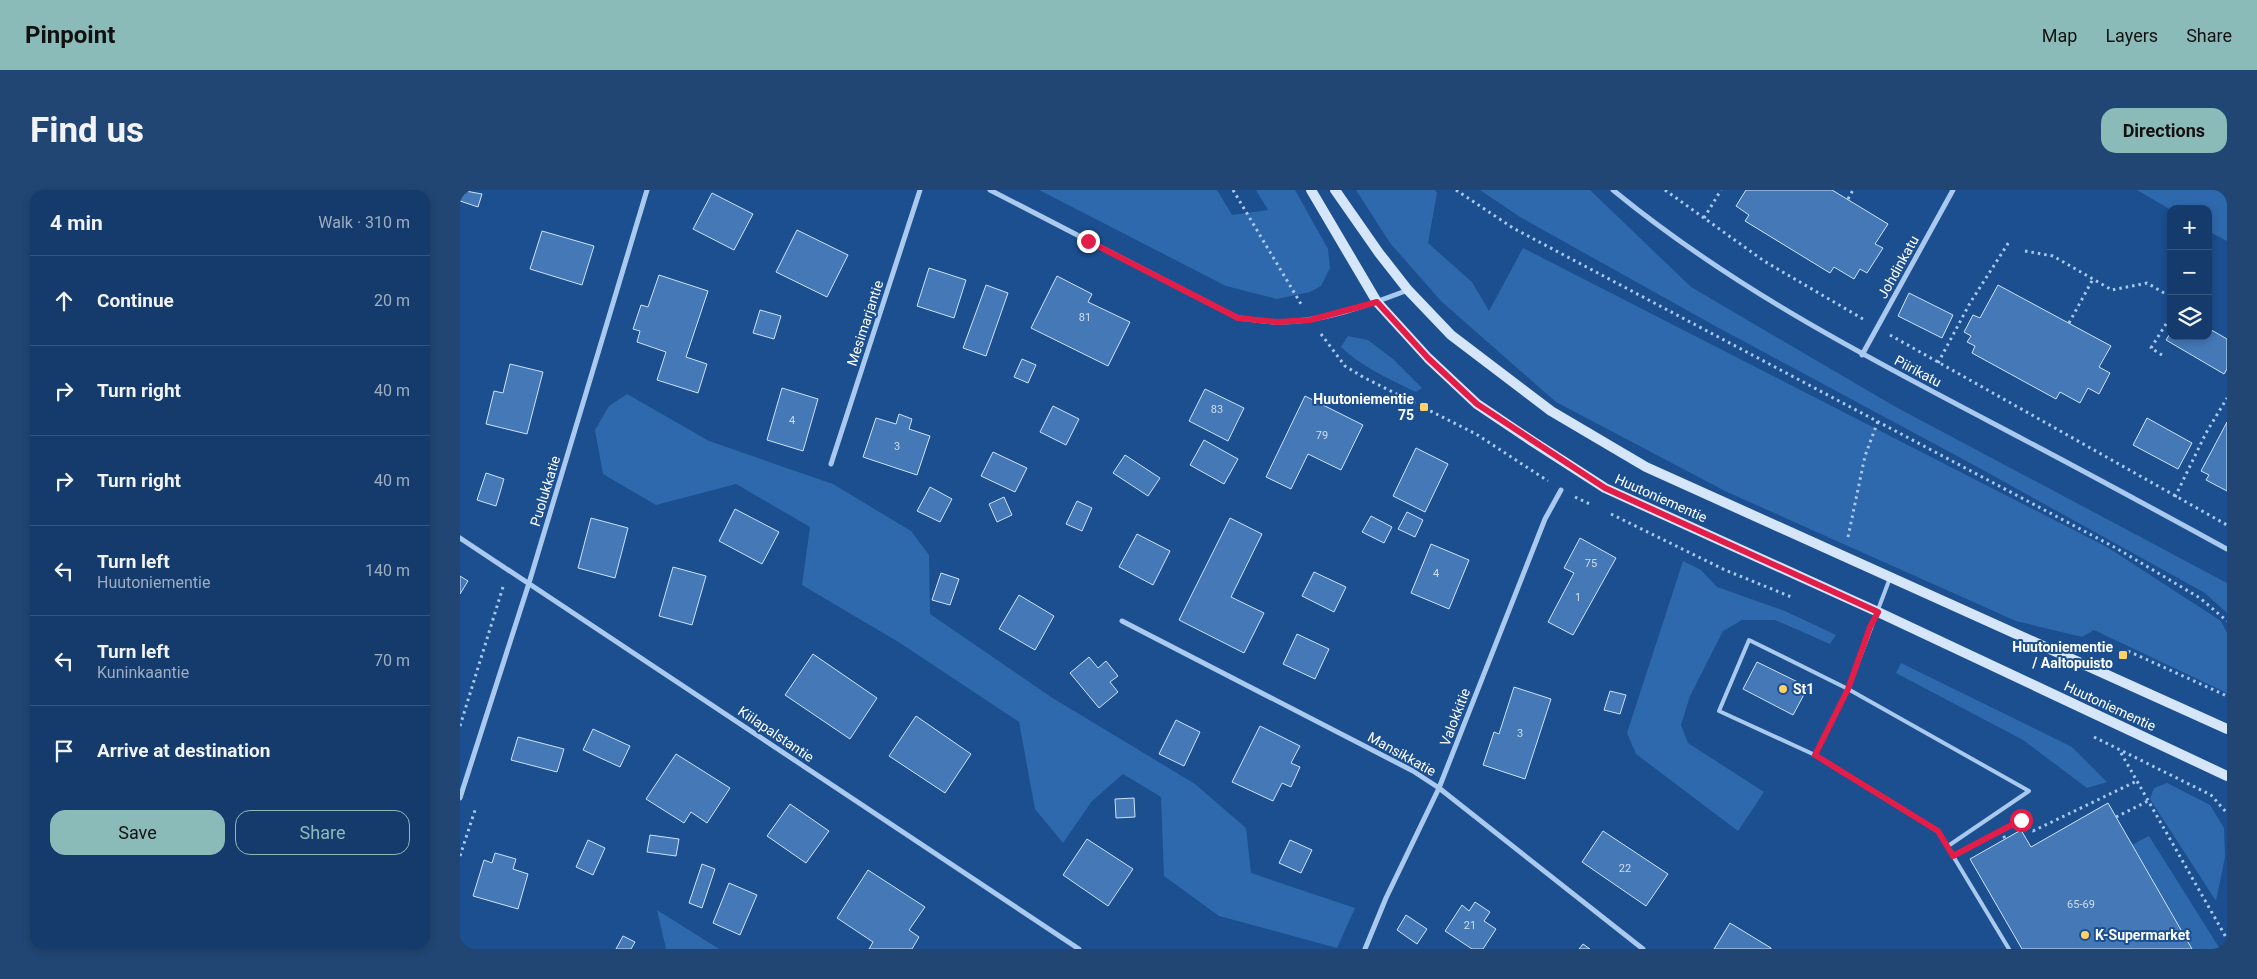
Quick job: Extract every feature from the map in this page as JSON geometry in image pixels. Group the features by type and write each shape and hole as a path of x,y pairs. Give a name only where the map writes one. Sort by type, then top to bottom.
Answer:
{"main road":[{"name":"Huutoniementie","path":"1311,190 1377,302 1428,358 1477,404 1605,488 1878,612 2227,776"},
{"name":"Huutoniementie","path":"1335,190 1408,290 1451,335 1551,411 1646,467 2227,729"}],"street":[{"name":"Puolukkatie","path":"460,798 528,583 647,190"},
{"name":"Mesimarjantie","path":"831,464 920,190"},
{"path":"990,190 1238,318 1277,322 1310,320 1377,302 1408,290"},
{"name":"Piirikatu","path":"1613,190 1649,219 1734,278 1862,355 2073,465 2227,549"},
{"name":"Johdinkatu","path":"1862,355 1953,190"},
{"name":"Valokkitie","path":"1365,949 1386,898 1439,788 1545,519 1561,490"},
{"name":"Kiilapalstantie","path":"460,538 1079,949"},
{"name":"Mansikkatie","path":"1122,621 1414,771 1439,788 1644,949"}],"lane":[{"path":"1815,755 1848,689 1890,578"},
{"path":"1948,846 2029,791 1848,689 1749,640 1719,711 1815,755 1938,831 2009,949"}],"path":[{"path":"1456,190 1513,228 2116,548 2200,598 2227,621"},
{"path":"1665,190 1764,261 1938,363 2175,498 2227,525"},
{"path":"1704,218 1721,190"},
{"path":"1848,199 1853,190"},
{"path":"1938,363 1970,303 2008,242"},
{"path":"2025,251 2053,256 2112,290 2147,283 2169,295"},
{"path":"2069,323 2093,278"},
{"path":"2162,355 2152,348 2167,323"},
{"path":"2175,498 2206,433 2227,398"},
{"path":"1844,557 1865,456 1878,421"},
{"path":"460,726 508,570"},
{"path":"2123,656 2128,651 2227,696"},
{"path":"2120,751 2227,939"},
{"path":"1993,835 2021,820 2033,831 2137,781"},
{"path":"2116,817 2148,801"},
{"path":"2001,830 2006,839"}],"shaded area":[{"path":"1039,190 1217,190 1232,215 1268,210 1256,190 1295,190 1328,249 1330,268 1321,286 1310,292 1277,299 1226,286"},
{"path":"1356,190 1435,190 1437,193 1428,243 1472,282 1489,311 1523,248 2107,547 2221,621 2227,633 2227,693 2094,630 2082,637 2016,621 1725,491 1556,402 1441,301 1390,243"},
{"path":"1480,190 1590,190 1691,287 1894,406 2227,583 2227,613 2205,593 1972,464 1717,327 1520,217"},
{"path":"2137,190 2227,190 2227,241 2212,233 2212,205 2167,205 2167,208"},
{"path":"1348,336 1368,340 1393,359 1422,388 1416,392 1358,361 1341,347"},
{"path":"627,394 709,441 833,484 911,531 929,555 930,614 1051,697 1195,784 1246,828 1251,873 1355,908 1337,948 1219,916 1164,876 1161,797 1123,774 1092,801 1063,843 1035,809 1019,722 900,643 802,585 810,527 736,484 656,505 603,474 595,430 609,406"},
{"path":"1683,561 1701,570 1717,587 1785,611 1836,635 1830,644 1775,620 1742,620 1723,631 1690,696 1681,725 1688,743 1764,792 1738,831 1636,754 1627,733"},
{"path":"1901,663 2072,747 2107,782 2087,788 2023,740 1896,673"},
{"path":"2167,783 2210,805 2224,828 2225,857 2216,901 2150,799 2154,788"},
{"path":"2149,836 2220,949 2192,949 2132,845"},
{"path":"657,910 719,949 666,949"}],"building":[{"path":"460,190 482,194 478,207 460,201"},
{"path":"1746,190 1832,190 1888,224 1875,244 1883,248 1867,273 1860,269 1854,279 1834,267 1830,273 1745,221 1749,215 1736,206"},
{"path":"712,193 753,214 734,250 693,229"},
{"path":"797,230 848,255 827,297 776,272"},
{"path":"542,231 594,246 582,285 530,269"},
{"path":"929,268 966,280 954,318 917,306"},
{"path":"659,275 708,291 686,357 707,364 698,393 657,380 666,352 637,342 640,331 633,329 641,305 648,307"},
{"path":"1057,276 1092,294 1088,302 1130,322 1108,366 1031,328"},
{"path":"986,285 1008,293 986,356 963,348"},
{"path":"1998,285 2111,346 2099,367 2110,373 2099,394 2088,388 2080,403 2060,392 2056,399 1972,353 1975,346 1967,342 1971,336 1964,332 1973,315 1980,318"},
{"path":"1909,293 1953,315 1942,338 1898,316"},
{"path":"760,310 781,316 774,339 753,333"},
{"path":"2212,330 2227,339 2227,369 2224,374 2166,340 2167,338 2167,340 2212,340"},
{"path":"1022,359 1036,365 1028,383 1014,377"},
{"path":"510,364 543,372 527,434 486,424 494,391 503,393"},
{"path":"782,388 818,399 803,451 767,440"},
{"path":"1205,389 1244,408 1228,441 1189,421"},
{"path":"1305,396 1363,425 1341,470 1308,454 1291,489 1266,477"},
{"path":"1053,406 1079,419 1066,445 1040,432"},
{"path":"899,414 912,419 909,429 930,436 917,475 863,457 876,418 896,424"},
{"path":"2147,418 2192,443 2178,469 2133,445"},
{"path":"2227,422 2227,491 2206,480 2209,475 2201,471"},
{"path":"1204,440 1238,459 1224,484 1190,465"},
{"path":"1416,448 1448,464 1425,512 1393,496"},
{"path":"993,452 1027,468 1015,492 981,476"},
{"path":"1125,455 1160,478 1148,496 1113,473"},
{"path":"486,473 504,479 496,506 477,500"},
{"path":"930,487 952,499 940,522 917,511"},
{"path":"1004,497 1012,515 997,522 989,504"},
{"path":"1077,501 1092,508 1082,531 1066,524"},
{"path":"735,509 779,532 762,564 719,541"},
{"path":"1407,512 1423,520 1415,537 1398,529"},
{"path":"1371,516 1392,527 1384,543 1362,532"},
{"path":"591,518 628,528 615,578 578,568"},
{"path":"1230,518 1262,534 1231,597 1264,613 1244,653 1179,620"},
{"path":"1137,534 1170,551 1153,585 1119,567"},
{"path":"1580,538 1616,558 1573,635 1548,622 1574,573 1564,568"},
{"path":"1431,544 1469,560 1449,609 1411,593"},
{"path":"673,567 706,576 692,625 659,616"},
{"path":"1314,572 1346,587 1334,612 1302,596"},
{"path":"941,573 959,579 950,605 932,600"},
{"path":"460,576 468,581 460,594"},
{"path":"1019,595 1054,616 1035,650 999,629"},
{"path":"1297,634 1329,649 1315,679 1283,664"},
{"path":"813,654 877,698 850,739 785,695"},
{"path":"1089,657 1098,668 1106,661 1118,676 1110,682 1118,692 1099,708 1070,673"},
{"path":"1757,662 1808,687 1793,715 1743,689"},
{"path":"1514,687 1551,699 1525,779 1483,765 1494,732 1499,734"},
{"path":"1610,691 1626,695 1620,714 1604,710"},
{"path":"916,716 971,754 945,793 889,756"},
{"path":"1176,720 1200,732 1184,766 1159,754"},
{"path":"1260,726 1300,746 1291,763 1300,767 1291,787 1282,783 1273,801 1232,782"},
{"path":"593,729 630,746 620,767 583,750"},
{"path":"518,737 564,749 557,772 511,760"},
{"path":"676,754 730,788 707,823 691,812 684,823 646,799"},
{"path":"1134,798 1135,817 1116,818 1115,799"},
{"path":"2108,803 2192,949 2022,949 1970,859 2021,830 2031,847"},
{"path":"790,804 829,831 806,863 767,836"},
{"path":"1603,831 1668,874 1646,906 1582,862"},
{"path":"650,835 679,839 676,856 647,852"},
{"path":"1087,839 1133,869 1108,906 1063,875"},
{"path":"588,840 605,848 593,875 576,867"},
{"path":"1290,840 1312,850 1301,873 1279,863"},
{"path":"495,853 516,859 513,869 528,874 518,909 473,896 484,860 492,863"},
{"path":"702,864 715,869 702,908 689,903"},
{"path":"868,870 925,907 909,930 919,937 912,949 869,949 873,942 837,918"},
{"path":"729,883 757,895 740,935 713,923"},
{"path":"1475,902 1490,912 1484,921 1496,929 1483,949 1472,949 1445,931 1462,905 1469,911"},
{"path":"1406,915 1427,929 1417,944 1397,930"},
{"path":"1730,923 1771,948 1771,949 1714,949"},
{"path":"623,936 635,942 631,949 616,949"},
{"path":"1583,944 1590,949 1579,949"}],"place":[{"name":"Huutoniementie 75","path":"1424,407"},
{"name":"Huutoniementie / Aaltopuisto","path":"2123,655"},
{"name":"St1","path":"1783,689"},
{"name":"K-Supermarket","path":"2085,935"}],"route":[{"path":"1088,241 1238,318 1277,322 1310,320 1377,302 1428,358 1477,404 1605,488 1878,612 1870,627 1848,689 1815,755 1938,831 1953,856 2021,820"}]}
